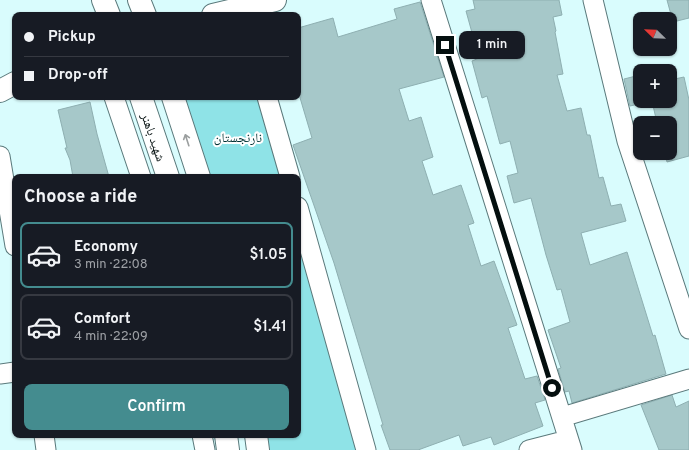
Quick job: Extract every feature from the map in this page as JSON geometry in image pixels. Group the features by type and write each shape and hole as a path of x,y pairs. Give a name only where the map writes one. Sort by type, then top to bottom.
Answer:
{"main road":[{"path":"103,0 108,12"},
{"path":"139,0 144,12"},
{"path":"226,12 275,0"},
{"path":"0,91 12,85"},
{"name":"شهید باهنر","path":"142,100 167,174"},
{"path":"174,100 198,174"},
{"path":"226,438 228,450"},
{"path":"256,438 258,450"}],"street":[{"path":"431,0 570,445 529,450"},
{"path":"593,0 627,141 689,329"},
{"path":"115,100 141,174"},
{"path":"268,100 289,174"},
{"path":"0,156 12,228"},
{"path":"301,218 366,450"},
{"path":"0,374 12,372"},
{"path":"562,417 689,379"},
{"path":"44,438 46,450"},
{"path":"203,438 205,450"}],"green space":[{"name":"نارنجستان","path":"183,100 268,100 289,174 210,174"},
{"path":"301,218 366,450 270,450 268,438 301,438"}],"building":[{"path":"473,0 559,0 562,15 553,17 563,74 557,75 567,111 581,108 587,135 590,135 599,178 603,177 611,206 621,204 626,221 581,233 590,265 627,252 653,336 655,335 666,374 572,403 569,391 565,392 558,369 561,368 548,330 570,322 561,289 557,290 531,198 514,203 507,176 518,173 510,141 500,144 487,96 482,98 472,61 479,58 466,11 475,9"},
{"path":"667,0 689,0 689,18 677,21 677,12 670,12"},
{"path":"420,2 444,77 399,89 409,121 421,117 433,157 422,161 433,195 461,185 474,223 468,225 481,266 494,261 517,325 508,328 525,379 537,376 545,400 535,403 543,426 494,445 491,437 463,446 459,435 418,450 390,450 381,425 383,425 334,263 293,145 312,138 301,100 301,27 333,18 338,37 397,19 394,9"},
{"path":"633,77 633,105 630,106 624,79"},
{"path":"684,77 689,100 689,156 677,159 677,116 655,116 654,108 677,108 677,78"},
{"path":"90,102 108,174 72,174 70,160 65,148 67,148 58,110"},
{"path":"672,395 676,407 689,401 689,450 659,450 641,405"}],"route":[{"path":"445,45 552,388"}]}
